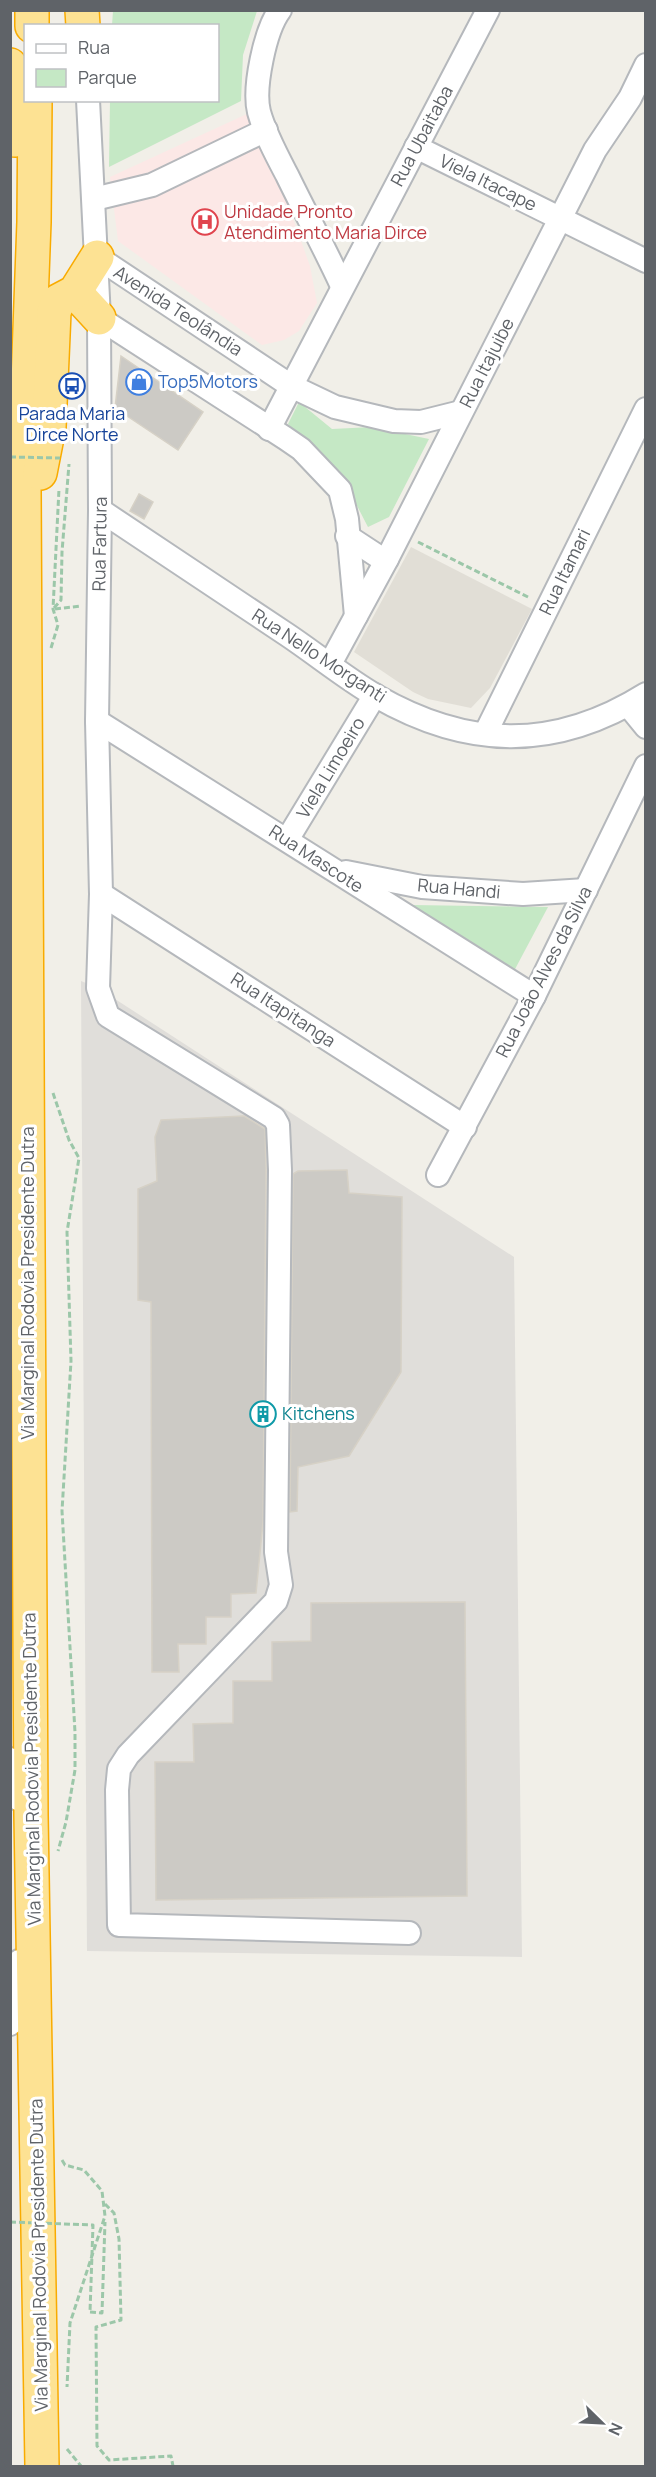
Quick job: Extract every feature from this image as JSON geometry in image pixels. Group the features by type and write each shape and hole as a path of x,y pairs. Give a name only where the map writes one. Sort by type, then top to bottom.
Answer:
{"highway":[{"path":"10,65 21,247 32,277"},
{"name":"Via Marginal Rodovia Presidente Dutra","path":"35,102 32,277 24,490 31,1803 53,2461"},
{"path":"24,545 50,428 54,312 58,301 75,292 97,257"},
{"path":"75,292 99,318"}],"street":[{"path":"279,10 265,49 258,80 259,111 266,130 342,286"},
{"name":"Rua Ubaitaba","path":"269,429 488,10"},
{"name":"Rua Itajuibe","path":"330,664 387,559 595,150 630,98 645,65"},
{"name":"Rua Fartura","path":"88,102 99,318 98,721 101,894 98,988 108,1016 274,1118 278,1125 280,1170 276,1552 281,1585 276,1601 128,1755 118,1769 119,1925 410,1933"},
{"path":"94,199 152,185 266,130"},
{"name":"Viela Itacape","path":"416,147 645,261"},
{"name":"Avenida Teolândia","path":"97,257 291,386 335,407 394,421 421,422 461,412"},
{"path":"99,318 301,449 340,490 347,519 356,615"},
{"path":"260,364 306,356"},
{"name":"Rua Itamari","path":"485,734 645,409"},
{"name":"Rua Nello Morganti","path":"100,510 375,695 438,726 485,734 522,737 556,734 588,724 637,700 645,727"},
{"path":"347,536 376,555 387,559"},
{"name":"Viela Limoeiro","path":"287,840 375,695"},
{"name":"Rua Mascote","path":"98,721 534,996"},
{"name":"Rua João Alves da Silva","path":"438,1175 534,996 645,766"},
{"name":"Rua Handi","path":"333,870 422,887 523,894 586,890"},
{"name":"Rua Itapitanga","path":"101,894 465,1126"},
{"path":"10,1759 16,1775 22,1835 22,1885 17,2007 10,2024"}],"path":[{"path":"10,457 60,458 60,469"},
{"path":"53,609 61,600 69,459"},
{"path":"49,658 58,625 53,609 59,481"},
{"path":"400,532 548,607"},
{"path":"53,609 99,603"},
{"path":"52,1087 69,1140 79,1158 67,1232 71,1361 62,1511 75,1770 66,1822 57,1855"},
{"path":"10,2222 93,2225 90,2312 102,2313 105,2216 102,2191 84,2170 65,2165 58,2156"},
{"path":"104,2202 114,2213 119,2239 121,2320 96,2327 97,2446 109,2460 171,2456 173,2466"},
{"path":"67,2390 70,2323 105,2216"},
{"path":"53,2461 65,2446 81,2466"}],"shaded area":[{"name":"Unidade Pronto Atendimento Maria Dirce","path":"249,113 287,202 310,266 317,303 299,331 284,340 262,345 118,241 110,177"},
{"path":"411,547 532,609 490,688 471,708 428,699 413,692 354,652"},
{"path":"81,981 98,988 514,1257 522,1957 87,1951"}],"green space":[{"path":"113,11 257,11 243,55 241,101 109,167 110,102 219,102 219,24 112,24"},
{"path":"299,402 332,429 372,427 429,439 389,517 368,527 339,471 297,435 288,424"},
{"path":"412,905 548,907 514,971"}],"building":[{"name":"Top5Motors","path":"121,356 203,412 178,450 115,408"},
{"path":"139,494 153,502 144,519 130,511"},
{"name":"Kitchens","path":"244,1116 265,1129 263,1522 256,1593 231,1594 231,1617 206,1617 206,1644 178,1644 179,1672 152,1672 151,1302 138,1300 138,1189 157,1181 155,1137 161,1120"},
{"path":"347,1170 349,1193 402,1197 401,1372 349,1456 298,1467 297,1511 290,1512 293,1174 298,1171"},
{"path":"465,1602 467,1896 156,1900 155,1762 194,1762 193,1724 233,1723 233,1681 272,1681 272,1642 311,1641 311,1603"}],"place":[{"name":"Unidade Pronto Atendimento Maria Dirce","path":"205,222"},
{"name":"Top5Motors","path":"139,382"},
{"name":"Parada Maria Dirce Norte","path":"72,386"},
{"name":"Kitchens","path":"263,1414"}]}
